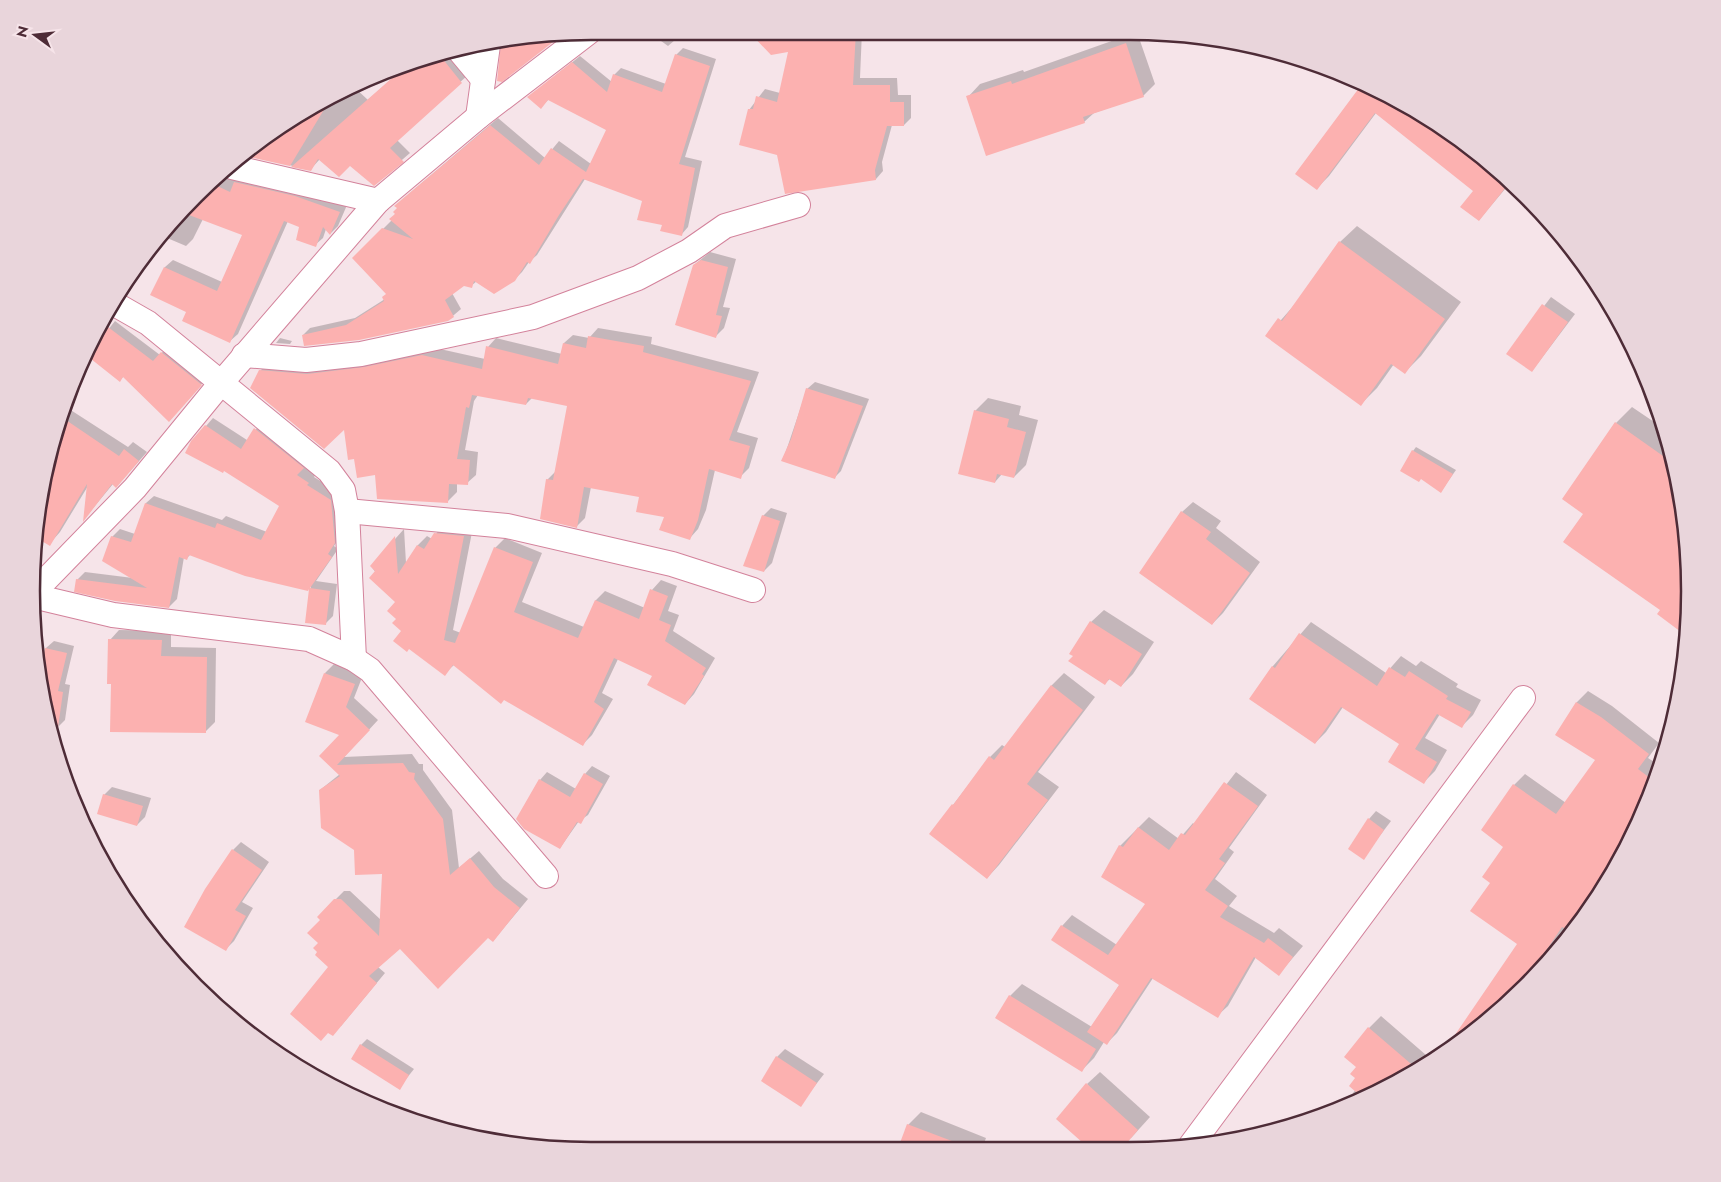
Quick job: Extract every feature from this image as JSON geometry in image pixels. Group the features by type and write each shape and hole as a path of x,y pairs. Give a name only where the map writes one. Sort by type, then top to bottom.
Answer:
{"street":[{"path":"40,588 135,488 244,355 378,201 478,117 578,40"},
{"path":"478,117 487,50"},
{"path":"463,56 483,79"},
{"path":"238,168 378,201"},
{"path":"244,355 306,360 361,354 533,317 638,278 689,251 725,226 798,205"},
{"path":"119,307 148,323 329,471 343,490 347,511 354,659"},
{"path":"347,511 507,526 672,564 753,590"},
{"path":"40,596 113,615 309,639 354,659 370,670 546,876"},
{"path":"1197,1138 1524,698"}],"building":[{"path":"757,40 856,40 853,85 890,85 890,102 904,102 904,126 887,126 875,170 876,180 785,194 777,155 739,145 748,109 753,109 756,96 777,102 788,52 771,55"},
{"path":"554,41 502,82 497,81 500,48"},
{"path":"1126,43 1144,97 1083,117 1085,123 986,156 966,96 1011,81 1012,84"},
{"path":"675,54 710,66 679,164 695,168 682,236 660,231 662,225 637,220 642,201 583,179 530,264 527,262 515,281 494,294 474,281 472,288 464,286 445,300 454,317 448,321 359,340 304,346 302,335 346,325 384,301 382,297 386,294 352,258 382,228 413,239 389,219 395,214 393,212 397,208 394,206 490,125 539,165 551,148 586,172 606,130 548,100 541,109 527,97 572,62 607,92 613,74 662,92"},
{"path":"444,60 462,83 390,148 404,162 374,186 350,166 339,177 318,159 311,171 291,167 393,77"},
{"path":"1358,90 1406,114 1436,133 1465,154 1505,188 1479,221 1460,207 1473,191 1375,113 1317,190 1295,174"},
{"path":"324,109 290,166 252,157 285,133"},
{"path":"234,182 295,196 340,212 330,235 323,227 316,247 296,240 299,227 284,221 230,343 182,321 186,312 150,295 164,267 217,291 242,235 189,215 218,186 230,192"},
{"path":"1339,241 1445,319 1405,374 1391,364 1361,406 1265,336 1278,318 1282,321"},
{"path":"701,260 728,267 716,315 722,316 716,338 675,325 693,265"},
{"path":"1542,304 1568,322 1532,372 1506,354"},
{"path":"108,327 153,361 161,352 202,385 169,422 123,377 120,382 91,359"},
{"path":"588,336 644,346 643,352 751,381 729,440 750,446 741,479 709,469 698,520 690,540 659,530 664,517 636,512 639,497 584,487 577,528 540,519 546,479 553,480 567,406 528,398 526,405 472,395 469,408 466,407 457,459 470,460 468,485 449,484 448,503 377,499 375,475 357,478 354,459 348,460 344,430 324,449 250,388 259,370 307,374 364,367 422,355 482,369 486,346 558,364 563,343 586,348"},
{"path":"806,388 863,406 835,479 781,461 791,439"},
{"path":"974,410 1009,419 1007,427 1026,432 1014,478 997,474 995,483 958,474"},
{"path":"67,421 119,456 124,449 139,461 116,488 112,484 83,522 87,484 50,546 42,542 45,519 59,448"},
{"path":"1615,422 1664,457 1676,519 1680,555 1680,631 1657,614 1660,610 1563,542 1583,514 1562,499"},
{"path":"205,425 241,449 254,428 304,468 297,475 309,483 307,485 331,500 335,543 328,554 332,557 310,588 330,591 326,625 305,623 309,589 308,591 245,576 189,555 187,560 179,557 169,608 115,601 74,592 76,579 147,588 102,561 111,536 131,542 145,503 215,528 217,523 261,540 279,506 224,471 223,473 185,453 191,441"},
{"path":"1412,450 1453,474 1441,493 1421,479 1419,482 1400,471"},
{"path":"1181,511 1211,532 1206,539 1250,573 1212,625 1139,573"},
{"path":"762,515 780,521 764,572 743,566"},
{"path":"434,533 464,536 444,640 455,643 494,547 533,562 514,612 578,638 595,600 639,619 650,589 668,596 659,620 671,625 665,641 706,668 702,674 704,676 685,705 647,685 652,676 614,658 594,702 604,709 583,746 504,700 501,704 453,665 445,676 409,649 407,652 393,641 401,631 392,623 396,619 387,611 395,602 369,578 375,571 370,566 395,536 398,574 417,545 424,549"},
{"path":"1090,621 1142,654 1121,687 1109,679 1105,685 1068,661 1073,656 1069,654"},
{"path":"1299,633 1377,686 1389,667 1405,677 1409,671 1448,696 1446,699 1471,712 1462,728 1437,714 1415,749 1437,762 1424,784 1388,762 1399,744 1341,707 1315,744 1249,699 1272,666 1275,668"},
{"path":"108,639 162,640 161,656 207,657 206,733 110,732 111,684 107,684"},
{"path":"45,648 67,653 58,691 63,692 58,729 51,698 44,653"},
{"path":"324,673 355,684 346,707 370,730 337,765 403,763 409,772 415,773 414,779 443,819 450,875 470,858 494,887 520,908 493,942 488,938 438,989 400,949 369,976 377,983 333,1036 328,1033 321,1041 290,1014 328,967 315,955 317,952 313,948 318,943 307,933 320,920 317,917 334,899 341,899 379,936 382,874 355,875 354,850 321,828 319,790 340,776 319,756 339,735 305,722"},
{"path":"1051,685 1083,710 1027,784 1048,800 987,879 929,834 989,756 994,760"},
{"path":"1576,702 1601,717 1649,754 1638,769 1649,777 1624,835 1588,897 1567,926 1565,929 1562,927 1543,955 1520,981 1454,1036 1517,944 1470,911 1490,883 1482,877 1503,847 1481,830 1513,784 1556,814 1595,760 1555,735"},
{"path":"584,773 603,784 581,824 577,822 560,849 524,829 516,819 539,779 570,797"},
{"path":"1224,782 1258,806 1219,859 1225,863 1205,890 1228,906 1220,917 1264,943 1268,938 1293,957 1279,976 1254,957 1218,1018 1151,978 1107,1045 1087,1032 1119,985 1051,940 1061,925 1108,955 1145,904 1101,877 1119,845 1123,847 1138,827 1169,850 1181,833 1185,835"},
{"path":"103,794 143,806 137,826 97,814"},
{"path":"1368,818 1384,830 1364,860 1348,849"},
{"path":"232,849 262,870 235,910 246,916 226,951 184,927 205,889"},
{"path":"1009,995 1096,1049 1082,1072 995,1018"},
{"path":"1368,1027 1411,1064 1357,1093 1349,1086 1355,1078 1350,1074 1356,1067 1344,1057"},
{"path":"360,1044 409,1075 400,1090 351,1059"},
{"path":"776,1056 817,1083 801,1107 761,1081"},
{"path":"1086,1083 1138,1130 1128,1142 1082,1142 1056,1119"},
{"path":"907,1124 955,1142 900,1142"}]}
